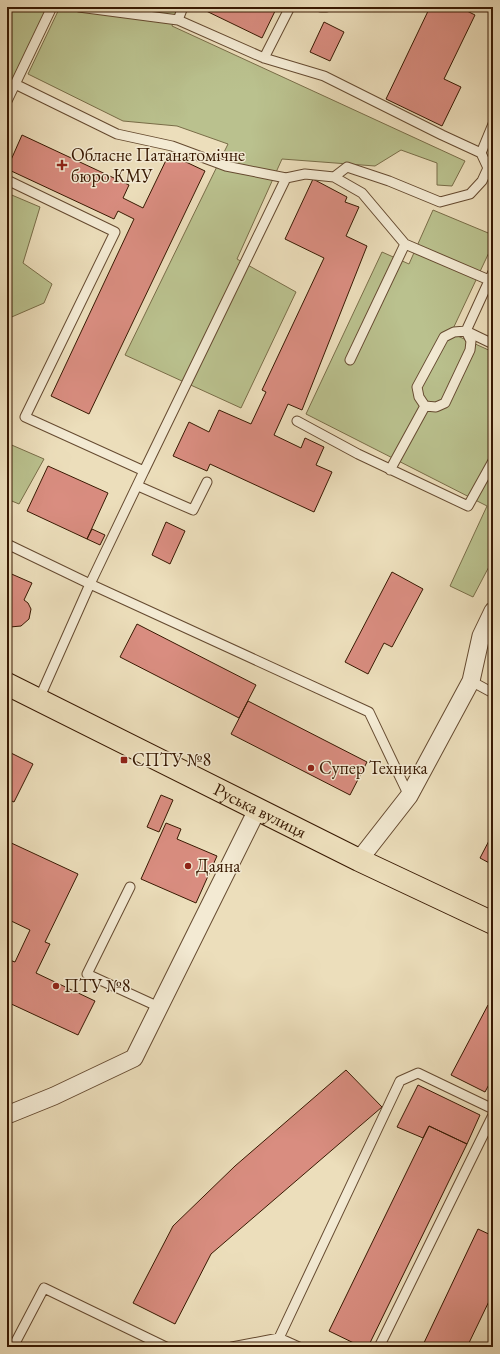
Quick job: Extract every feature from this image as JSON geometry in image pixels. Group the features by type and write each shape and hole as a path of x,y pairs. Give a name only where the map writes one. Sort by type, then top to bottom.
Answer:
{"main road":[{"name":"Руська вулиця","path":"7,684 360,860 493,923"}],"street":[{"path":"360,860 409,796 471,681 481,636 493,611"},
{"path":"7,1115 54,1096 134,1058 258,808"}],"lane":[{"path":"7,101 52,7"},
{"path":"79,7 178,20 264,58 324,76 481,153 488,168 482,181 470,194 440,202 389,181 347,167 334,177"},
{"path":"178,20 184,7"},
{"path":"264,58 290,7"},
{"path":"321,7 326,7"},
{"path":"15,84 118,134 172,146 226,166 286,178 305,174 334,177 362,193 405,244 491,276 466,331"},
{"path":"481,153 492,127"},
{"path":"39,699 90,584 286,178"},
{"path":"7,180 115,232 25,418 144,471"},
{"path":"350,360 405,244"},
{"path":"425,406 436,407 445,403 470,350 471,341 466,331"},
{"path":"425,406 419,397 417,387 444,337 454,332 466,331 493,344"},
{"path":"390,470 425,406"},
{"path":"297,420 390,470 468,506 493,461"},
{"path":"138,486 193,510 207,482"},
{"path":"7,544 90,584 369,712 409,796"},
{"path":"471,681 493,694"},
{"path":"130,887 87,974 160,1007"},
{"path":"279,1338 400,1081 418,1072 493,1109"},
{"path":"379,1347 493,1115"},
{"path":"13,1347 44,1288 166,1347"},
{"path":"232,1347 279,1338 299,1347"}],"green space":[{"path":"7,7 49,7 7,92"},
{"path":"60,7 177,7 172,26 465,161 452,186 437,185 437,163 401,150 375,166 282,159 237,259 296,292 241,408 125,355 228,144 177,126 123,121 28,74"},
{"path":"7,193 40,207 23,263 52,284 44,303 7,319"},
{"path":"433,210 493,235 493,244 451,333 493,352 493,559 473,597 450,586 487,506 306,414 382,252 409,264"},
{"path":"7,443 44,459 19,504 7,499"}],"building":[{"path":"277,7 262,38 200,8"},
{"path":"430,7 459,7 475,15 444,79 461,87 442,126 386,99"},
{"path":"324,22 344,32 330,61 310,52"},
{"path":"22,135 129,185 123,198 143,208 169,154 205,171 89,414 51,396 134,219 118,211 114,219 7,169"},
{"path":"313,179 347,197 345,202 359,207 346,236 367,246 302,410 288,404 274,435 301,448 305,438 324,447 316,465 332,472 314,512 210,464 207,471 173,456 189,422 209,432 219,410 251,424 266,392 262,390 324,258 285,239"},
{"path":"48,466 108,493 87,539 27,511"},
{"path":"166,522 185,531 170,564 152,555"},
{"path":"92,529 105,535 100,545 87,539"},
{"path":"7,572 32,583 24,600 28,603 31,609 29,619 21,626 7,626"},
{"path":"392,572 423,589 392,647 384,643 368,674 345,662"},
{"path":"137,624 256,685 239,718 120,657"},
{"path":"248,701 367,762 350,795 231,734"},
{"path":"7,751 33,764 14,802 7,799"},
{"path":"161,795 173,800 159,832 147,827"},
{"path":"166,823 181,829 177,839 217,856 196,903 141,879"},
{"path":"493,833 493,865 480,858"},
{"path":"7,841 78,874 45,942 50,944 36,973 95,1001 78,1035 7,1002 7,959 15,962 30,930 7,919"},
{"path":"488,1005 493,1008 493,1077 485,1092 451,1075"},
{"path":"346,1070 382,1107 211,1254 175,1324 133,1303 173,1226 235,1166"},
{"path":"418,1085 480,1115 467,1144 429,1126 423,1138 397,1127"},
{"path":"429,1126 467,1144 368,1347 362,1347 329,1331"},
{"path":"478,1229 493,1236 493,1293 467,1347 422,1347"}],"place":[{"name":"Обласне Патанатомічне бюро КМУ","path":"62,165"},
{"name":"СПТУ №8","path":"124,760"},
{"name":"Супер Техника","path":"311,768"},
{"name":"Даяна","path":"188,866"},
{"name":"ПТУ №8","path":"56,986"}]}
